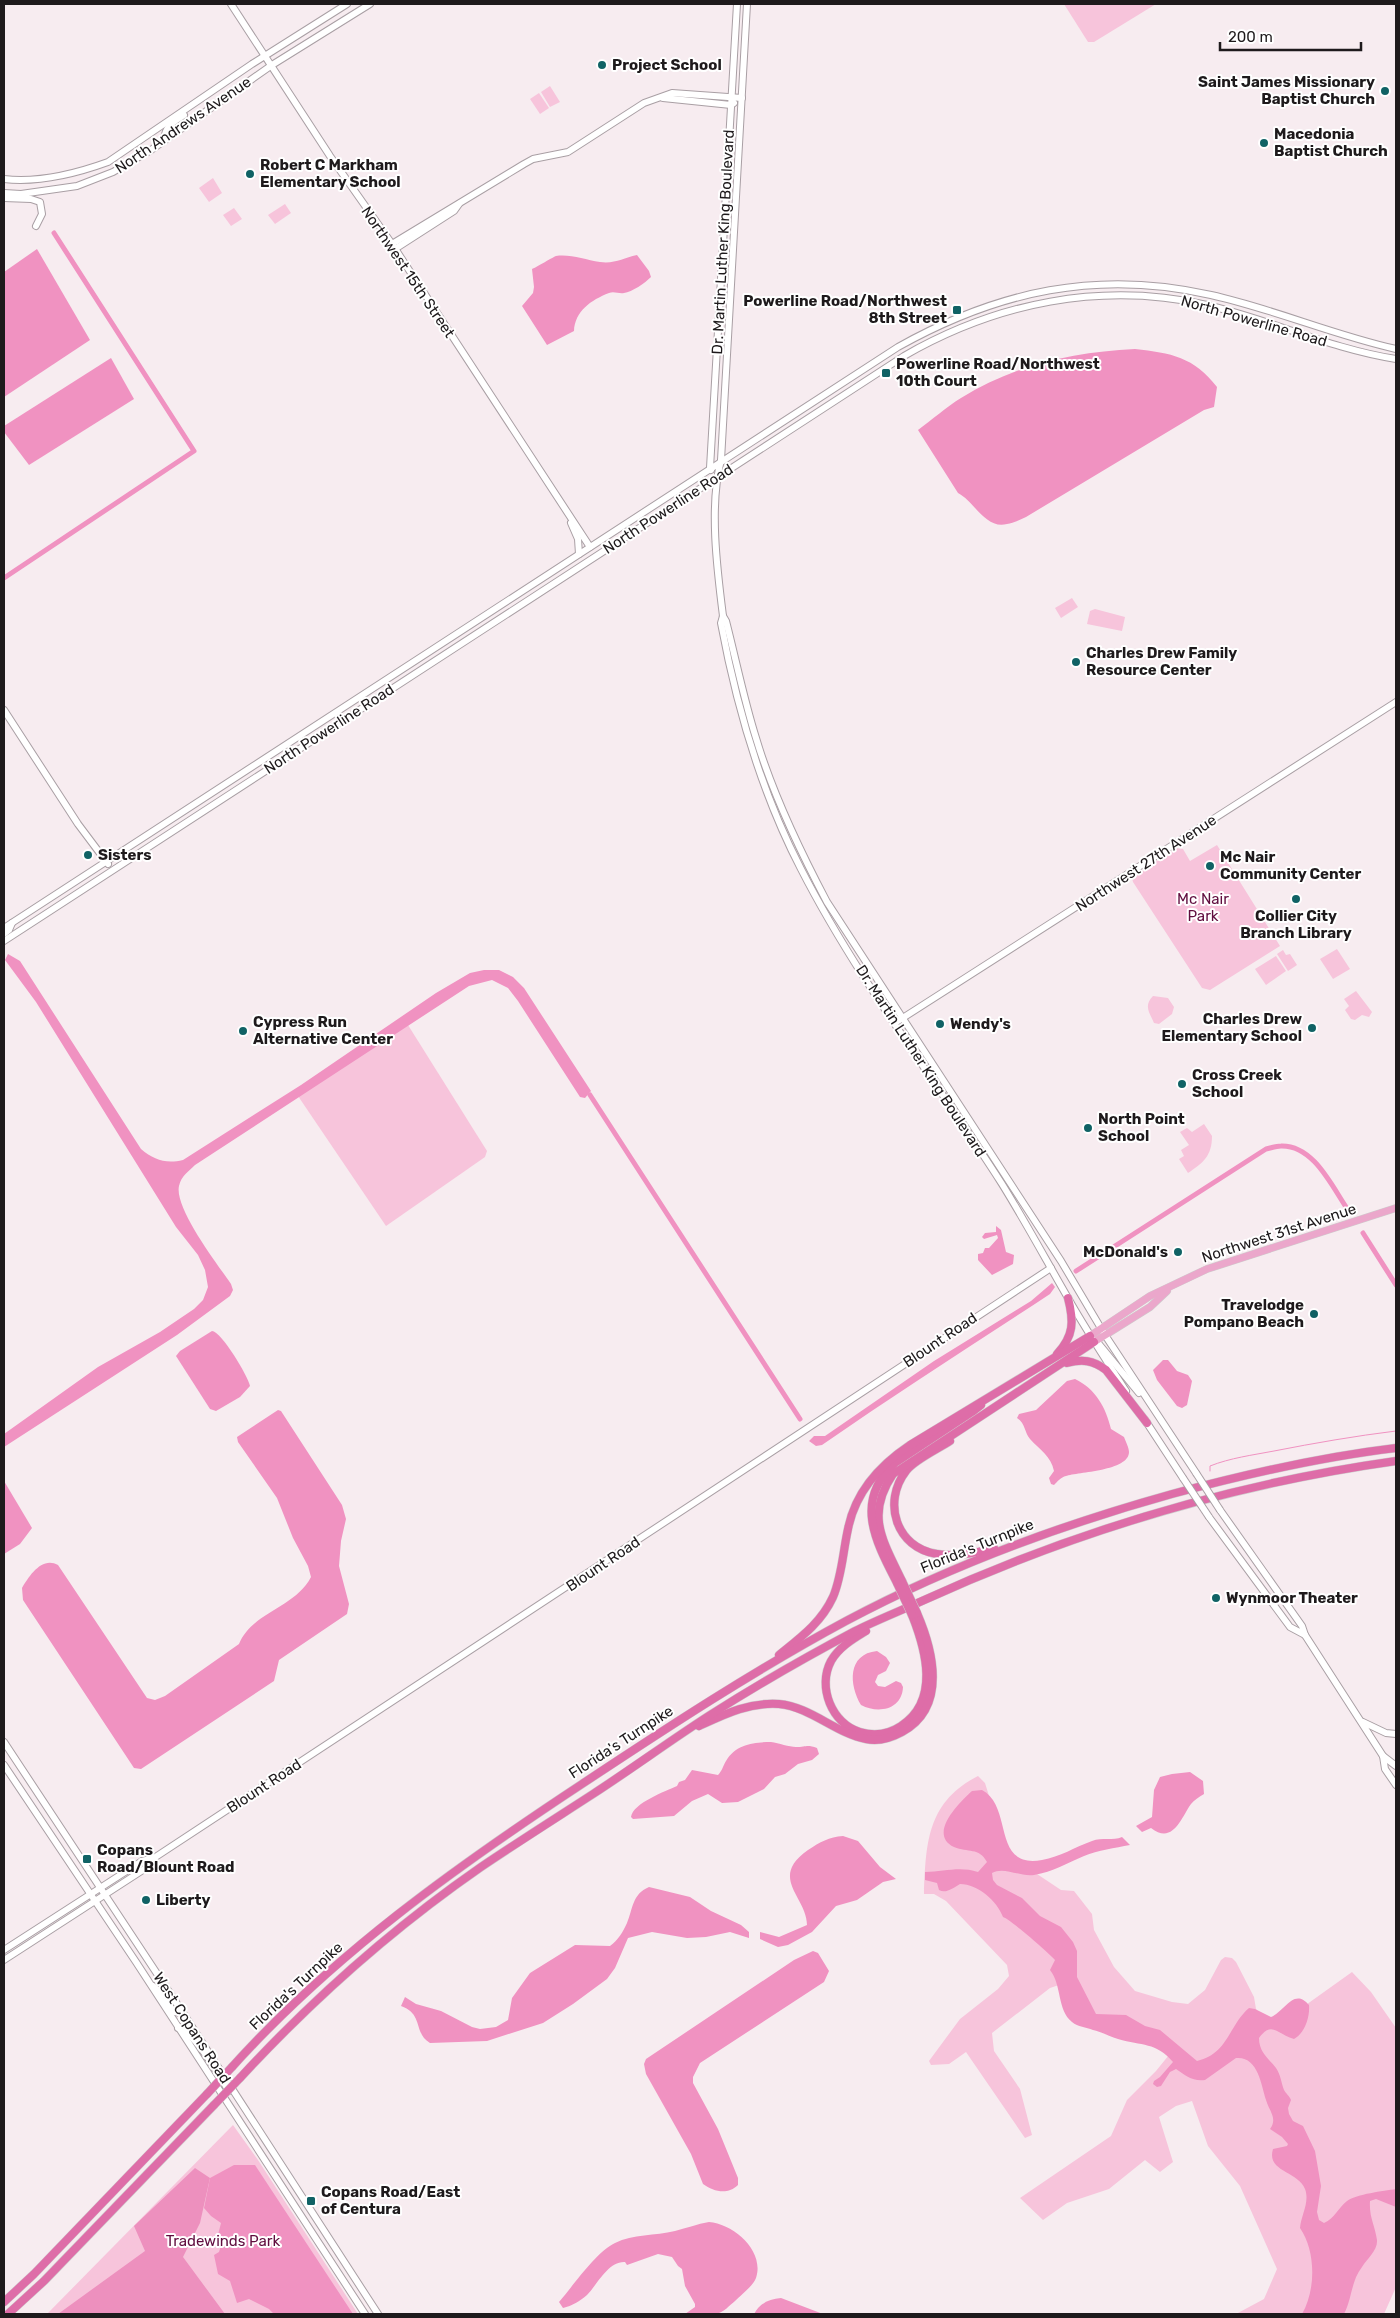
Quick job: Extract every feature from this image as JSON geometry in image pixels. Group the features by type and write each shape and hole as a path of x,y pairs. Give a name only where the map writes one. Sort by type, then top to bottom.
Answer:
{"highway":[{"path":"1052,1360 1071,1335 1072,1314 1068,1298"},
{"path":"757,1672 806,1634 826,1611 838,1583 853,1512 862,1494 879,1470 892,1457 990,1396 1092,1339"},
{"path":"684,1734 740,1708 760,1704 780,1704 798,1708 851,1735 866,1739 886,1739 905,1730 922,1715 931,1693 934,1678 933,1660 930,1645 900,1582 878,1527 877,1512 886,1484 901,1467 1060,1365 1092,1339"},
{"path":"1060,1365 1077,1360 1097,1363 1106,1370 1147,1424"},
{"path":"900,1582 878,1544 871,1519 871,1505 881,1480 895,1463 972,1412 990,1396"},
{"path":"988,1412 975,1424 907,1469 898,1483 893,1497 893,1513 899,1528 909,1541 921,1550 936,1554 958,1556 1013,1544"},
{"name":"Florida's Turnpike","path":"4,2302 207,2094 271,2025 325,1975 400,1912 471,1858 520,1825 664,1730 757,1672 847,1620 920,1584 1013,1544 1093,1516 1226,1480 1304,1462 1396,1448"},
{"name":"Florida's Turnpike","path":"8,2314 44,2281 280,2035 333,1984 409,1921 481,1867 707,1717 780,1672 857,1630 982,1573 1046,1548 1120,1524 1231,1493 1308,1474 1396,1461"},
{"path":"884,1618 840,1649 827,1670 825,1684 834,1712 842,1722 862,1732 874,1734 892,1731 910,1718 922,1701 927,1677 927,1665 915,1614"}],"main road":[{"name":"Northwest 15th Street","path":"231,4 330,156 393,246 590,547"},
{"name":"North Andrews Avenue","path":"4,180 20,181 61,176 84,171 108,162 234,76 347,4"},
{"name":"North Andrews Avenue","path":"4,192 21,194 76,186 113,172 164,140 272,65 370,4"},
{"name":"Dr. Martin Luther King Boulevard","path":"710,468 737,4"},
{"name":"Dr. Martin Luther King Boulevard","path":"747,4 722,460 717,477 716,546 723,616 721,624 730,674 760,777 800,868 836,932 1002,1185 1092,1339 1209,1518 1290,1627 1305,1635"},
{"path":"164,140 169,125 222,90 234,76"},
{"path":"393,246 454,211 460,204 524,164 533,159 568,152 644,103 672,93 731,102 742,98"},
{"path":"4,198 31,199 40,202 42,214 36,226"},
{"path":"1114,295 1127,285"},
{"name":"North Powerline Road","path":"4,928 722,460 863,369 935,326 1011,298 1077,286 1127,285 1212,295 1362,342 1396,349"},
{"path":"1130,296 1134,290 1143,286"},
{"name":"North Powerline Road","path":"4,941 573,570 938,337 1001,312 1050,301 1114,295 1176,299 1200,304 1362,352 1396,359"},
{"path":"1001,312 1011,298"},
{"path":"988,317 997,309 1000,302"},
{"path":"1272,324 1290,319"},
{"path":"1307,336 1325,330"},
{"path":"848,393 863,369"},
{"path":"710,468 717,477"},
{"name":"Northwest 15th Street","path":"568,515 578,539 579,554"},
{"path":"598,554 598,549 606,536"},
{"path":"573,570 586,556 590,547"},
{"name":"Dr. Martin Luther King Boulevard","path":"723,616 726,621 755,737 784,814 827,902 984,1142 1105,1335 1220,1510 1302,1626 1305,1635 1383,1756"},
{"name":"Northwest 27th Avenue","path":"895,1023 1396,702"},
{"path":"4,710 78,824 112,871"},
{"path":"230,793 231,786 238,776"},
{"path":"760,777 768,786 777,809 784,814"},
{"path":"219,800 226,784"},
{"path":"4,934 9,930 12,923"},
{"path":"961,1123 984,1142"},
{"path":"976,1145 980,1145 996,1166 1000,1168"},
{"name":"Northwest 31st Avenue","path":"1092,1339 1101,1328 1150,1296 1171,1288 1206,1270 1396,1208"},
{"name":"Blount Road","path":"4,1960 146,1868 154,1858 1051,1268"},
{"name":"Northwest 31st Avenue","path":"1092,1339 1105,1335 1150,1307 1171,1288"},
{"path":"1092,1339 1100,1344 1142,1398 1150,1404"},
{"path":"1361,1721 1386,1733 1396,1734"},
{"name":"West Copans Road","path":"4,1742 183,2012 378,2314"},
{"path":"1383,1756 1396,1766"},
{"path":"1383,1756 1385,1769 1396,1785"},
{"name":"West Copans Road","path":"4,1765 365,2314"},
{"name":"Blount Road","path":"4,1950 142,1861 154,1858"},
{"path":"148,1982 159,1990 174,2012 183,2012"},
{"path":"178,2028 185,2029 237,2103 248,2113"},
{"path":"305,2222 315,2216"}],"green space":[{"path":"1064,4 1156,4 1094,42 1088,42"},
{"path":"550,86 560,102 550,107 541,92"},
{"path":"539,93 549,108 540,114 530,99"},
{"path":"213,178 222,193 209,202 199,188"},
{"path":"285,204 291,213 275,224 268,215"},
{"path":"234,208 242,219 231,226 223,215"},
{"path":"1072,598 1078,607 1061,618 1055,608"},
{"path":"1095,609 1125,617 1122,631 1087,624 1090,611"},
{"name":"Mc Nair Park","path":"1217,845 1280,946 1210,990 1202,988 1132,878 1176,848 1183,849 1190,861"},
{"path":"1337,949 1350,969 1333,979 1320,959"},
{"path":"1283,950 1286,955 1290,954 1297,965 1288,971 1277,954"},
{"path":"1276,956 1286,971 1266,985 1255,969"},
{"path":"1356,991 1372,1012 1369,1017 1362,1015 1355,1020 1351,1019 1345,1010 1349,1006 1344,999"},
{"path":"1153,996 1168,998 1174,1007 1172,1014 1159,1024 1154,1023 1148,1010 1148,1003"},
{"path":"408,1025 487,1151 485,1157 386,1226 298,1096"},
{"path":"1204,1124 1212,1136 1212,1143 1206,1158 1188,1173 1179,1159 1184,1156 1181,1150 1189,1145 1180,1132 1187,1128 1192,1132"},
{"path":"978,1776 985,1783 1007,1854 1061,1890 1074,1891 1092,1914 1094,1930 1114,1967 1135,1991 1172,2002 1188,2004 1205,1990 1221,1960 1225,1957 1232,1958 1236,1962 1254,1997 1256,2009 1263,2018 1289,2017 1352,1972 1371,1992 1396,2028 1396,2287 1384,2314 1236,2314 1264,2299 1277,2269 1240,2186 1208,2146 1192,2101 1176,2106 1159,2117 1173,2162 1160,2172 1145,2160 1109,2189 1067,2203 1043,2220 1020,2198 1111,2136 1127,2100 1156,2071 1173,2050 1089,2024 1062,1984 1050,1988 992,2033 994,2051 1020,2089 1032,2135 1025,2138 966,2052 949,2064 931,2065 929,2061 960,2019 998,1989 1009,1976 1007,1965 946,1901 934,1894 924,1894 929,1841 939,1811 948,1798 961,1786"},
{"name":"Tradewinds Park","path":"233,2125 258,2160 358,2314 47,2314"}],"shaded area":[{"path":"37,249 90,340 4,397 4,272"},
{"path":"637,255 649,271 651,277 631,291 613,292 596,299 581,312 577,318 574,331 547,345 522,306 533,293 532,269 556,256 573,256 605,262"},
{"path":"1135,349 1160,352 1181,358 1200,369 1217,387 1214,407 1204,410 1026,517 1009,524 1000,525 986,519 958,493 918,430 961,398 1002,377 1023,369 1066,357"},
{"path":"111,358 134,399 29,465 4,432 4,426"},
{"path":"8,954 20,961 141,1149 160,1160 171,1162 183,1160 301,1085 436,993 470,973 484,970 499,970 513,977 524,988 591,1091 585,1098 580,1097 508,988 492,980 469,986 195,1165 182,1179 179,1186 179,1196 183,1208 198,1236 231,1284 233,1290 230,1296 177,1335 4,1447 4,1434 98,1367 160,1332 194,1309 203,1300 208,1287 205,1270 198,1255 176,1227 36,1002 5,960"},
{"path":"996,1226 1001,1230 1006,1252 1014,1255 1013,1264 992,1275 978,1260 978,1254 983,1253 985,1248 989,1248 998,1238 997,1235 984,1239 982,1237 985,1233 996,1232"},
{"path":"1052,1283 1055,1287 1050,1294 822,1445 816,1446 809,1441 814,1436 825,1436 934,1361 1031,1301"},
{"path":"212,1331 227,1346 250,1386 240,1397 216,1411 210,1409 176,1356 180,1351"},
{"path":"1163,1360 1168,1360 1177,1371 1188,1375 1192,1381 1187,1405 1182,1408 1177,1406 1157,1380 1153,1370"},
{"path":"1075,1379 1089,1388 1099,1400 1111,1429 1124,1437 1129,1452 1127,1458 1112,1467 1064,1477 1054,1485 1051,1484 1049,1478 1054,1471 1053,1466 1045,1454 1030,1439 1022,1423 1017,1418 1019,1414 1036,1410 1067,1381"},
{"path":"278,1410 281,1411 342,1505 346,1519 341,1541 339,1566 349,1604 347,1614 279,1660 274,1681 141,1769 134,1768 23,1600 22,1588 32,1573 41,1565 52,1563 58,1565 147,1698 155,1700 165,1696 239,1644 253,1624 295,1596 311,1577 308,1566 293,1538 277,1498 238,1442 237,1437"},
{"path":"4,1481 32,1528 20,1544 4,1554"},
{"path":"877,1651 886,1657 890,1663 886,1671 878,1675 875,1682 878,1686 885,1687 896,1681 901,1683 903,1687 902,1695 894,1705 881,1709 868,1708 861,1705 854,1689 853,1680 853,1672 860,1658 867,1653"},
{"path":"771,1742 793,1747 814,1747 817,1748 819,1754 812,1760 798,1764 785,1774 775,1777 764,1789 738,1802 722,1803 708,1794 692,1801 674,1816 633,1819 631,1817 637,1807 677,1786 679,1782 685,1780 692,1770 718,1775 730,1755 735,1751 746,1745"},
{"path":"1190,1772 1203,1781 1204,1794 1192,1803 1176,1828 1171,1832 1159,1832 1151,1828 1142,1832 1136,1826 1152,1817 1154,1790 1160,1777"},
{"path":"982,1790 992,1798 998,1809 1009,1846 1016,1855 1026,1860 1049,1859 1100,1839 1122,1837 1130,1845 1089,1854 1041,1874 1023,1875 1007,1871 992,1873 993,1880 997,1885 1022,1898 1040,1916 1061,1927 1073,1942 1077,1951 1077,1977 1096,2014 1126,2015 1145,2026 1160,2030 1197,2061 1207,2057 1222,2046 1237,2022 1249,2008 1271,2017 1294,1999 1304,2000 1309,2005 1309,2015 1306,2024 1298,2036 1294,2039 1272,2029 1259,2038 1259,2043 1264,2054 1278,2071 1284,2090 1291,2100 1288,2108 1289,2114 1293,2121 1303,2126 1315,2151 1321,2186 1317,2212 1319,2220 1324,2223 1328,2221 1347,2201 1357,2196 1396,2189 1396,2207 1376,2199 1370,2201 1370,2212 1377,2244 1358,2272 1344,2314 1302,2314 1307,2304 1312,2282 1309,2248 1300,2228 1306,2204 1306,2194 1305,2189 1296,2178 1278,2167 1274,2162 1272,2157 1273,2149 1287,2146 1288,2144 1282,2137 1270,2129 1273,2121 1272,2114 1254,2066 1249,2061 1236,2058 1205,2080 1189,2078 1176,2069 1170,2072 1161,2086 1157,2087 1153,2084 1154,2081 1173,2062 1167,2056 1154,2048 1115,2038 1072,2022 1064,2011 1054,1976 1050,1970 1055,1960 1052,1957 1003,1917 992,1900 980,1890 960,1884 949,1890 942,1891 939,1890 937,1883 925,1880 925,1872 958,1869 978,1872 987,1862 977,1852 954,1847 947,1841 944,1834 948,1818 960,1803 972,1791"},
{"path":"843,1836 858,1841 880,1867 896,1879 883,1882 857,1900 836,1906 812,1932 788,1945 778,1947 760,1939 760,1932 779,1937 807,1925 802,1905 792,1888 791,1870 796,1860 812,1847 829,1839"},
{"path":"649,1887 690,1897 711,1911 741,1925 749,1932 749,1938 730,1932 706,1937 687,1938 652,1932 628,1938 615,1968 607,1979 573,2004 543,2023 487,2041 430,2043 422,2034 413,2014 401,2006 405,1997 416,2004 441,2011 472,2027 480,2029 496,2027 508,2020 512,1998 530,1973 575,1945 610,1946 613,1944 620,1936 629,1918 636,1898 643,1890"},
{"path":"813,1951 818,1953 829,1971 824,1982 700,2063 693,2077 693,2083 718,2129 738,2178 738,2185 730,2190 712,2189 703,2184 691,2154 646,2074 644,2064 646,2059 794,1960"},
{"path":"234,2165 255,2165 353,2314 274,2314 269,2309 249,2299 237,2303 230,2281 218,2274 214,2255 219,2252 222,2242 217,2239 221,2223 204,2208 210,2178"},
{"path":"195,2168 210,2178 200,2223 183,2257 225,2314 58,2314 145,2251 134,2226"},
{"path":"709,2222 719,2224 737,2233 752,2249 758,2268 756,2278 747,2290 721,2312 708,2315 685,2314 695,2307 695,2304 685,2286 682,2269 672,2257 658,2254 627,2265 625,2262 613,2265 603,2274 587,2295 579,2301 563,2308 559,2302 593,2261 615,2243 629,2238 667,2233"},
{"path":"781,2298 823,2314 754,2314 765,2302"}],"waterway":[{"path":"4,578 194,451 54,233"},
{"path":"590,1095 800,1419"},
{"path":"1076,1271 1266,1149 1281,1146 1303,1152 1321,1169 1348,1210"},
{"path":"1363,1233 1396,1285"},
{"path":"1210,1471 1210,1466 1242,1457 1396,1431"}],"place":[{"name":"Project School","path":"602,65"},
{"name":"Saint James Missionary Baptist Church","path":"1385,91"},
{"name":"Macedonia Baptist Church","path":"1264,143"},
{"name":"Robert C Markham Elementary School","path":"250,174"},
{"name":"Powerline Road/Northwest 8th Street","path":"957,310"},
{"name":"Powerline Road/Northwest 10th Court","path":"886,373"},
{"name":"Charles Drew Family Resource Center","path":"1076,662"},
{"name":"Sisters","path":"88,855"},
{"name":"Mc Nair Community Center","path":"1210,866"},
{"name":"Collier City Branch Library","path":"1296,899"},
{"name":"Wendy's","path":"940,1024"},
{"name":"Charles Drew Elementary School","path":"1312,1028"},
{"name":"Cypress Run Alternative Center","path":"243,1031"},
{"name":"Cross Creek School","path":"1182,1084"},
{"name":"North Point School","path":"1088,1128"},
{"name":"McDonald's","path":"1178,1252"},
{"name":"Travelodge Pompano Beach","path":"1314,1314"},
{"name":"Wynmoor Theater","path":"1216,1598"},
{"name":"Copans Road/Blount Road","path":"87,1859"},
{"name":"Liberty","path":"146,1900"},
{"name":"Copans Road/East of Centura","path":"311,2201"}]}
